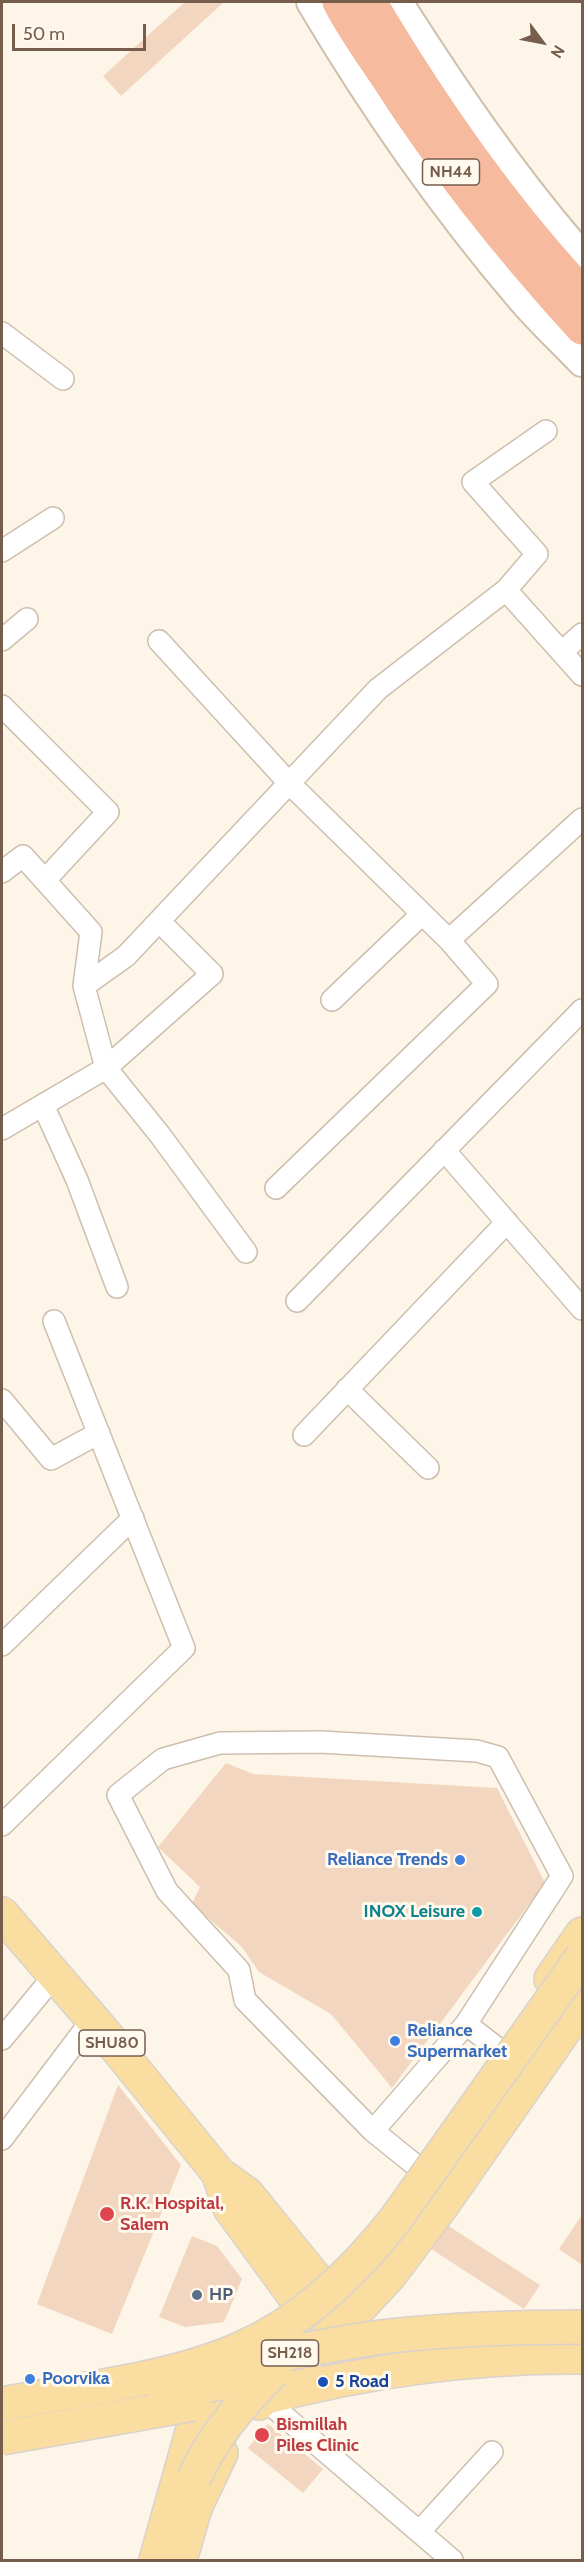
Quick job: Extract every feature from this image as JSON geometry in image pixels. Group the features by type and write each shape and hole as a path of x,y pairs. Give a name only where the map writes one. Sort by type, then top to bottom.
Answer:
{"highway":[{"name":"NH44","path":"339,2 450,171 527,267 582,328"},
{"name":"NH44","path":"370,2 407,65 477,165 549,257 582,293"}],"main road":[{"name":"SHU80","path":"2,1914 93,2020 219,2174 230,2208 308,2292"},
{"path":"156,2560 198,2411 227,2355 336,2271 370,2236 502,2052 582,1934"},
{"path":"2,2404 182,2370 213,2360 265,2337 321,2298 372,2249 395,2220 582,1957"},
{"path":"169,2560 194,2478 203,2459 235,2412 281,2364 341,2310 392,2255 582,1984"},
{"path":"180,2560 195,2508 216,2461 234,2432 263,2397 338,2328 389,2276 582,2005"},
{"path":"2,2396 182,2361 227,2355 338,2328 448,2320 582,2316"},
{"name":"SH218","path":"2,2411 345,2343 467,2329 582,2326"},
{"name":"SH218","path":"2,2424 358,2359 473,2346 582,2340"},
{"path":"2,2447 198,2411 324,2382 494,2358 582,2357"},
{"path":"2,2438 214,2402 240,2393 281,2364"}],"street":[{"path":"311,2 355,75 423,174 520,297 582,362"},
{"path":"398,2 450,82 542,210 582,256"},
{"path":"2,333 63,379"},
{"path":"84,986 126,956 378,689 506,590 537,554 473,482 546,431"},
{"path":"2,550 53,518"},
{"path":"506,590 582,675"},
{"path":"2,640 27,619"},
{"path":"562,652 582,634"},
{"path":"159,641 289,783 448,940 486,984 276,1188"},
{"path":"2,706 108,812 45,880"},
{"path":"448,940 582,819"},
{"path":"2,872 23,856 91,932 84,986 106,1068 160,1135 246,1252"},
{"path":"332,1000 422,914"},
{"path":"2,1129 106,1068 212,974 159,921"},
{"path":"297,1301 582,1010"},
{"path":"43,1104 76,1180 117,1287"},
{"path":"444,1150 582,1309"},
{"path":"304,1435 507,1222"},
{"path":"2,1825 184,1648 54,1321"},
{"path":"347,1389 429,1468"},
{"path":"2,1400 51,1459 99,1433"},
{"path":"2,1646 133,1518"},
{"path":"373,2131 466,2024 562,1876 498,1757 477,1751 321,1742 220,1743 163,1759 118,1795 167,1892 239,1970 245,2000 373,2131 420,2168"},
{"path":"2,2039 54,1976"},
{"path":"2,2139 93,2020"},
{"path":"466,2024 502,2052"},
{"path":"263,2397 452,2560"},
{"path":"420,2531 492,2452"}],"building":[{"path":"185,2 224,2 121,96 103,76"},
{"path":"226,1763 253,1774 497,1788 545,1883 392,2088 331,2014 259,1972 242,1947 192,1904 200,1887 158,1847"},
{"path":"118,2085 181,2165 112,2334 37,2304"},
{"path":"582,2215 582,2265 559,2249"},
{"path":"447,2225 540,2285 524,2309 431,2249"},
{"path":"192,2236 217,2246 242,2279 224,2322 185,2327 159,2317"},
{"path":"268,2424 323,2469 303,2493 248,2448"}],"place":[{"name":"Reliance Trends","path":"460,1860"},
{"name":"INOX Leisure","path":"477,1912"},
{"name":"Reliance Supermarket","path":"395,2041"},
{"name":"R.K. Hospital, Salem","path":"107,2214"},
{"name":"HP","path":"197,2295"},
{"name":"Poorvika","path":"30,2379"},
{"name":"5 Road","path":"323,2382"},
{"name":"Bismillah Piles Clinic","path":"262,2435"}]}
